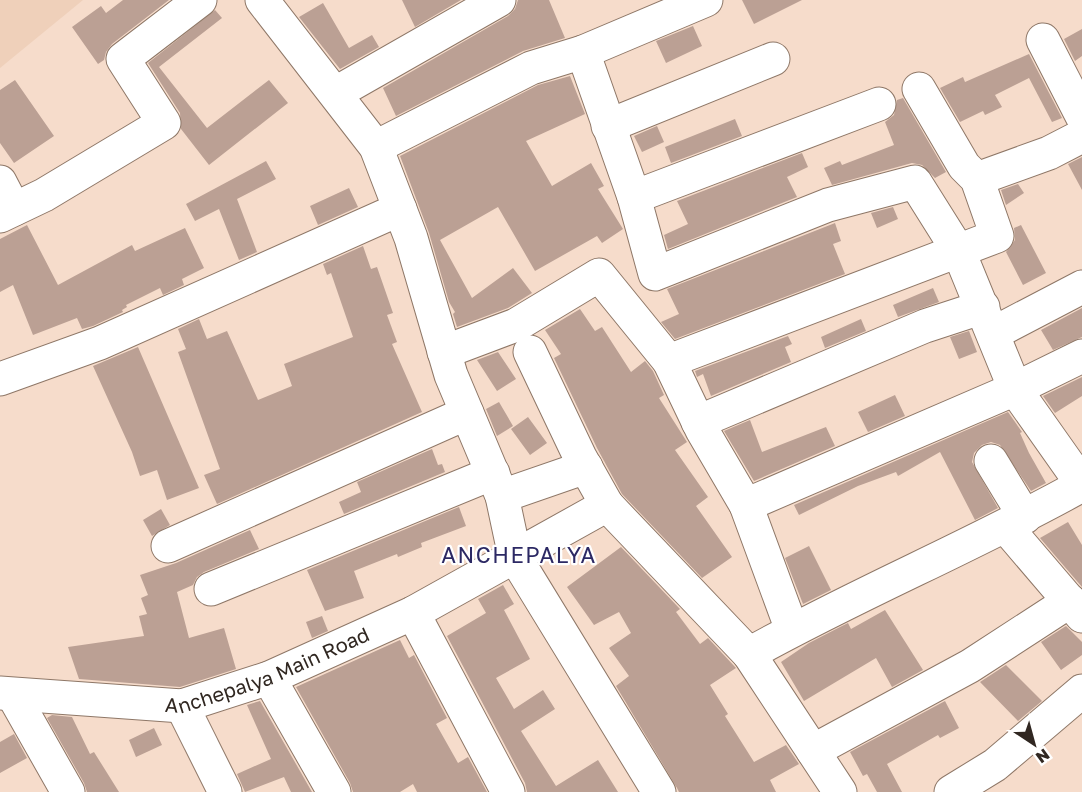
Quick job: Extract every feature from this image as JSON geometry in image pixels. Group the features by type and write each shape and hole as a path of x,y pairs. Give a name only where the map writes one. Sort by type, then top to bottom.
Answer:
{"street":[{"path":"5,203 44,195 164,123 123,59 200,0"},
{"path":"262,0 376,147 411,238 444,352 497,485 515,557 658,792"},
{"path":"336,93 499,0"},
{"path":"376,147 531,68 583,52 706,0"},
{"path":"1043,40 1082,116"},
{"path":"583,52 634,197 655,274 828,205 915,182 958,252 1015,388 1082,484 1015,522 792,630 749,654"},
{"path":"608,126 773,59"},
{"path":"669,361 997,236 977,179 964,166 919,89"},
{"path":"634,197 879,104"},
{"path":"977,179 1049,153 1082,136"},
{"path":"0,379 100,343 400,209"},
{"path":"444,352 516,325 599,275 669,361 698,422 746,505 792,630"},
{"path":"698,422 926,326 988,320 1082,287"},
{"path":"530,352 607,505 749,654 840,792"},
{"path":"746,505 1015,388 1082,356"},
{"path":"168,546 467,413"},
{"path":"813,752 1076,609 1015,522 991,461"},
{"path":"211,589 497,485 586,467"},
{"name":"Anchepalya Main Road","path":"7,694 182,706 269,678 413,613 607,505"},
{"path":"413,613 508,792"},
{"path":"269,678 334,792"},
{"path":"951,792 995,765 1082,691"},
{"path":"7,694 68,792"},
{"path":"182,706 221,791"}],"shaded area":[{"path":"0,0 83,0 0,68"}],"building":[{"path":"123,0 169,0 112,44 104,60 98,64 72,27 101,6 106,13"},
{"path":"402,0 461,0 415,27"},
{"path":"518,0 549,0 565,38 523,51 396,116 383,88 508,16 515,9"},
{"path":"742,0 802,0 754,24"},
{"path":"323,3 349,48 372,35 379,47 340,69 299,17"},
{"path":"215,10 222,18 159,67 207,128 269,80 288,103 209,165 181,129 180,113 148,63"},
{"path":"693,26 702,46 666,63 656,41"},
{"path":"1082,29 1082,56 1075,61 1064,39"},
{"path":"1029,54 1062,118 1052,122 1029,78 995,95 1002,107 985,115 983,111 960,122 940,88 963,77 965,82"},
{"path":"570,76 585,114 526,141 552,186 591,163 604,186 598,189 623,229 602,243 597,236 535,271 498,207 440,240 472,298 513,268 532,293 508,308 457,327 453,314 455,312 449,302 429,233 400,156 538,85"},
{"path":"15,80 54,136 14,163 0,143 0,90"},
{"path":"903,98 946,172 935,178 922,165 912,163 832,185 824,168 840,161 842,165 894,145 885,122 894,115 897,100"},
{"path":"735,119 742,136 671,163 665,147"},
{"path":"657,126 664,142 642,152 634,136"},
{"path":"802,153 808,167 787,177 797,197 668,249 664,235 688,224 677,201"},
{"path":"1082,157 1082,190 1068,164"},
{"path":"266,161 276,179 237,199 257,252 239,260 219,209 195,221 186,204"},
{"path":"1018,184 1024,193 1006,205 1001,190"},
{"path":"349,188 358,207 318,225 310,206"},
{"path":"893,207 898,219 877,228 871,213"},
{"path":"835,223 841,241 833,244 845,274 675,339 661,322 679,314 667,289"},
{"path":"27,225 58,285 132,245 135,251 185,228 204,268 182,279 184,285 163,295 160,288 126,305 123,312 93,326 82,329 77,318 33,335 13,285 0,292 0,239"},
{"path":"1021,225 1046,273 1023,285 1006,252 1015,240 1014,228"},
{"path":"363,246 371,269 377,267 393,313 387,315 397,342 392,344 422,412 217,504 204,475 220,469 178,352 186,349 178,329 199,319 207,339 227,331 258,400 292,386 284,364 353,337 331,273 327,275 323,264"},
{"path":"933,288 939,302 898,317 893,305"},
{"path":"1082,308 1082,337 1053,350 1041,330"},
{"path":"580,309 595,331 602,327 631,372 645,361 653,371 664,395 659,398 687,442 675,450 708,497 696,506 732,557 702,578 622,494 554,358 561,354 545,330"},
{"path":"861,319 866,331 825,348 821,337"},
{"path":"969,331 977,352 959,359 950,337"},
{"path":"788,336 792,344 785,347 791,362 711,396 703,374 697,377 695,371"},
{"path":"138,347 199,488 167,500 157,470 140,476 132,452 93,366"},
{"path":"498,352 516,379 497,391 477,360"},
{"path":"1082,377 1082,396 1055,413 1043,396"},
{"path":"895,395 905,416 868,432 858,412"},
{"path":"499,402 513,426 497,436 486,409"},
{"path":"1008,412 1022,432 1020,433 1029,453 1046,483 1031,491 1000,445 991,442 982,445 974,453 972,462 998,508 975,520 940,452 898,476 896,472 858,486 799,515 794,505"},
{"path":"528,417 547,443 530,455 511,429"},
{"path":"750,420 762,452 826,427 835,446 754,481 724,431"},
{"path":"432,449 438,465 442,464 445,472 344,514 339,502 361,492 357,482"},
{"path":"459,507 466,526 421,543 422,547 398,557 397,554 354,571 364,598 325,611 307,570"},
{"path":"161,509 170,525 152,536 143,520"},
{"path":"1068,522 1082,545 1082,587 1040,538"},
{"path":"250,530 259,549 204,572 197,577 193,585 177,592 189,638 224,628 236,669 180,687 79,679 68,647 144,636 139,616 147,614 141,598 148,595 140,575 176,563"},
{"path":"809,546 831,590 803,604 785,558"},
{"path":"621,547 680,609 676,612 700,644 708,638 736,668 710,685 728,714 725,716 754,762 786,745 799,764 770,780 776,792 679,792 616,686 629,676 609,648 631,633 619,612 594,625 567,587"},
{"path":"503,585 514,604 504,610 530,659 496,678 514,709 543,690 555,709 521,731 556,786 598,760 618,792 527,792 525,783 447,636 486,613 478,599"},
{"path":"885,610 923,670 892,687 876,658 804,701 781,662 809,643 848,623 851,629"},
{"path":"322,616 328,631 312,638 306,622"},
{"path":"1066,626 1082,642 1082,655 1061,670 1041,642"},
{"path":"400,640 409,658 414,655 447,718 436,724 458,763 468,757 487,792 417,792 413,784 400,792 353,792 296,687"},
{"path":"1006,665 1042,701 1018,721 980,682"},
{"path":"260,701 312,792 291,792 284,777 245,792 237,774 271,759 247,705"},
{"path":"945,701 959,728 940,738 938,735 887,764 902,792 877,792 867,774 863,776 850,752"},
{"path":"52,715 72,717 90,754 94,752 119,792 87,792 47,718"},
{"path":"154,728 162,745 136,757 129,740"},
{"path":"14,734 27,758 0,773 0,742"}],"district":[{"name":"ANCHEPALYA","path":"519,555"}]}
